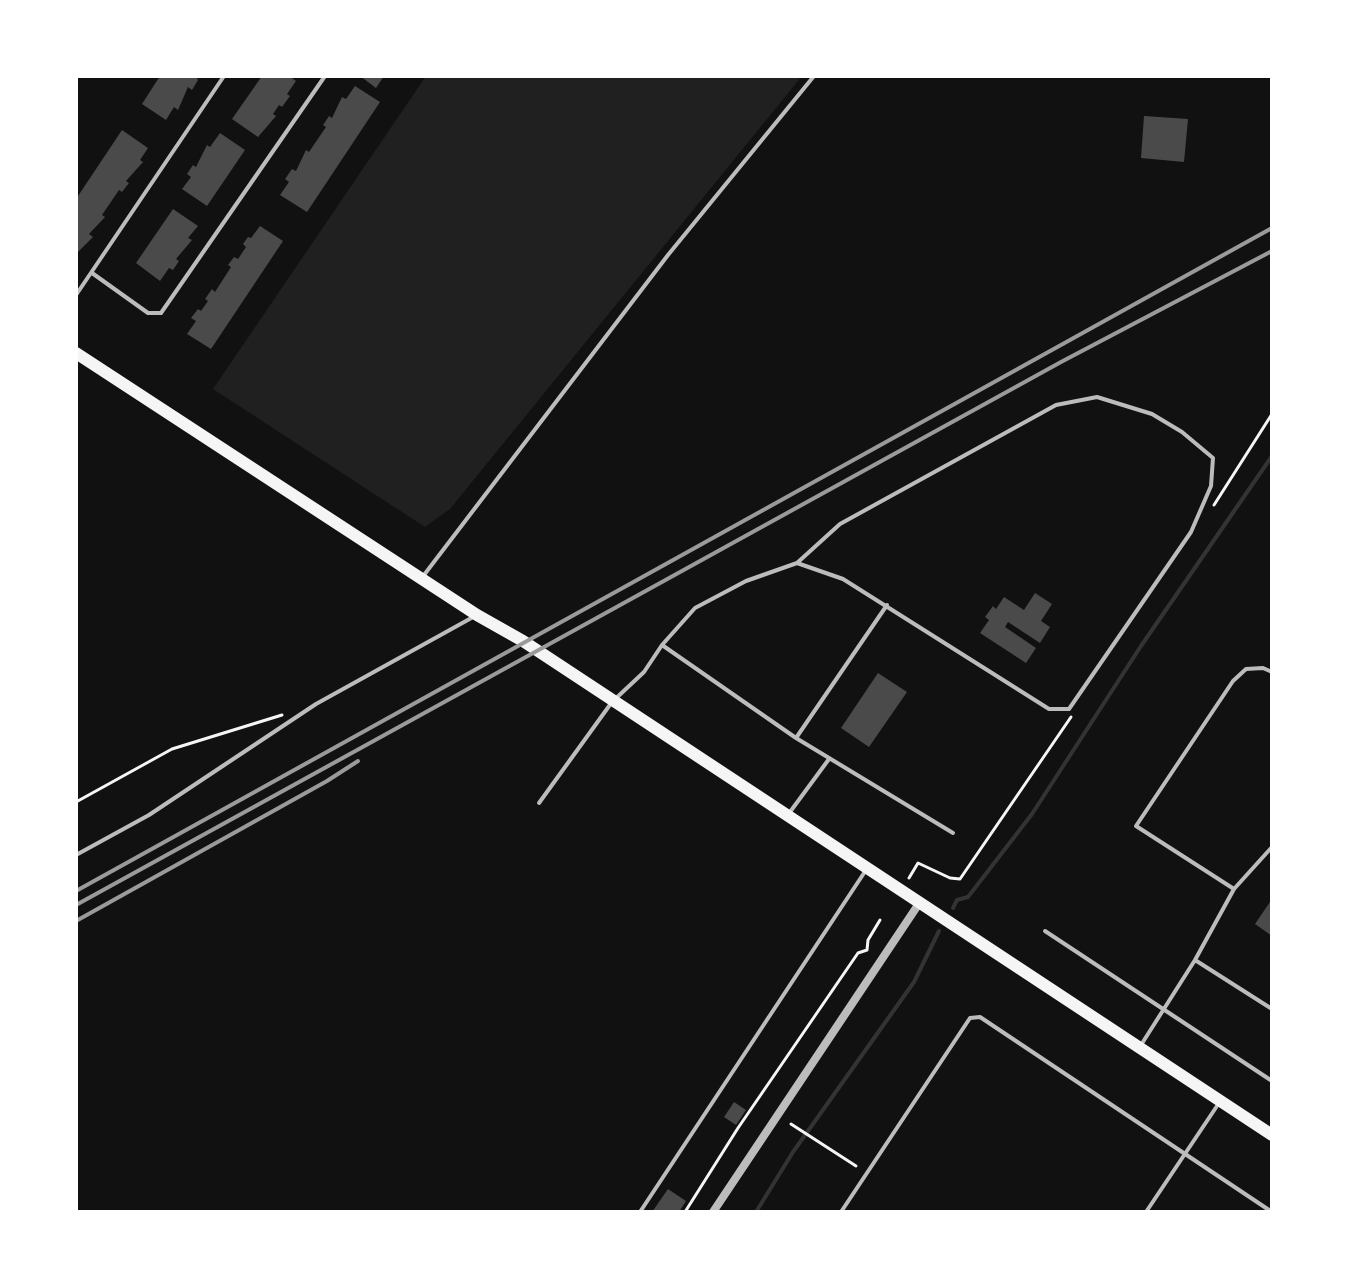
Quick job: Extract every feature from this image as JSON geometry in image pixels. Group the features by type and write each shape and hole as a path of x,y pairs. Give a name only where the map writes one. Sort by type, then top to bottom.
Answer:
{"main road":[{"path":"76,353 421,579 523,641 1272,1135"}],"street":[{"path":"713,1212 920,902"}],"lane":[{"path":"76,295 224,76"},
{"path":"92,273 148,313 161,313 325,76"},
{"path":"421,579 668,255 814,76"},
{"path":"539,803 612,702 644,672 662,645 695,608 746,581 797,563 840,524 1056,405 1097,397 1152,414 1182,432 1213,458 1211,486 1191,532 1069,709 1049,709 843,579 797,563"},
{"path":"796,738 887,605"},
{"path":"76,855 149,815 316,704 477,615"},
{"path":"662,645 796,738 953,833"},
{"path":"1234,889 1136,826 1233,681 1246,669 1263,668 1272,672"},
{"path":"788,816 829,759"},
{"path":"1140,1048 1195,960 1234,889 1272,847"},
{"path":"640,1212 867,868"},
{"path":"1045,931 1272,1081"},
{"path":"1195,960 1272,1009"},
{"path":"841,1212 970,1018 980,1017 1272,1212"},
{"path":"1146,1212 1221,1101"}],"path":[{"path":"76,802 172,749 287,713"},
{"path":"685,1212 738,1128 858,953 867,950 868,940 880,920"},
{"path":"791,1124 856,1166"}],"shaded area":[{"path":"426,76 802,76 450,509 425,527 213,389"}],"building":[{"path":"160,76 196,76 198,80 192,90 188,87 178,110 174,107 166,120 142,104"},
{"path":"262,76 289,76 296,81 287,94 290,96 282,107 279,105 273,114 276,116 258,137 232,119"},
{"path":"360,76 384,76 376,88"},
{"path":"355,86 380,102 307,212 280,195 289,182 285,179 292,169 296,171 306,150 309,152 326,127 323,125 329,116 332,118 342,97 346,99"},
{"path":"1144,116 1188,119 1184,162 1141,158"},
{"path":"122,130 148,148 140,160 143,162 126,181 129,183 122,192 119,190 102,215 105,217 89,234 93,237 76,254 76,199"},
{"path":"220,133 245,150 207,206 182,189 191,177 187,174 193,165 196,167 207,145 210,147"},
{"path":"173,209 198,226 188,238 192,240 176,259 179,261 173,270 169,268 160,281 136,263"},
{"path":"260,226 283,241 211,349 187,334 196,321 191,318 198,309 201,311 208,301 205,299 212,289 215,292 231,267 228,265 234,257 238,259 246,247 243,244"},
{"path":"1035,593 1052,604 1041,621 1050,627 1040,643 1008,622 1005,627 1036,648 1026,663 980,633 989,620 985,617 993,606 996,609 1004,597 1024,610"},
{"path":"878,673 907,692 869,747 841,728"},
{"path":"1272,899 1272,936 1255,924"},
{"path":"734,1102 746,1110 736,1125 724,1117"},
{"path":"668,1189 686,1201 679,1212 652,1212"}],"waterway":[{"path":"953,908 957,900 968,897 1032,814 1141,646 1272,456"},
{"path":"756,1212 793,1152 914,982 939,931"}],"railway":[{"path":"76,891 1272,228"},
{"path":"76,905 1061,362 1272,251"},
{"path":"76,921 358,761"}]}
